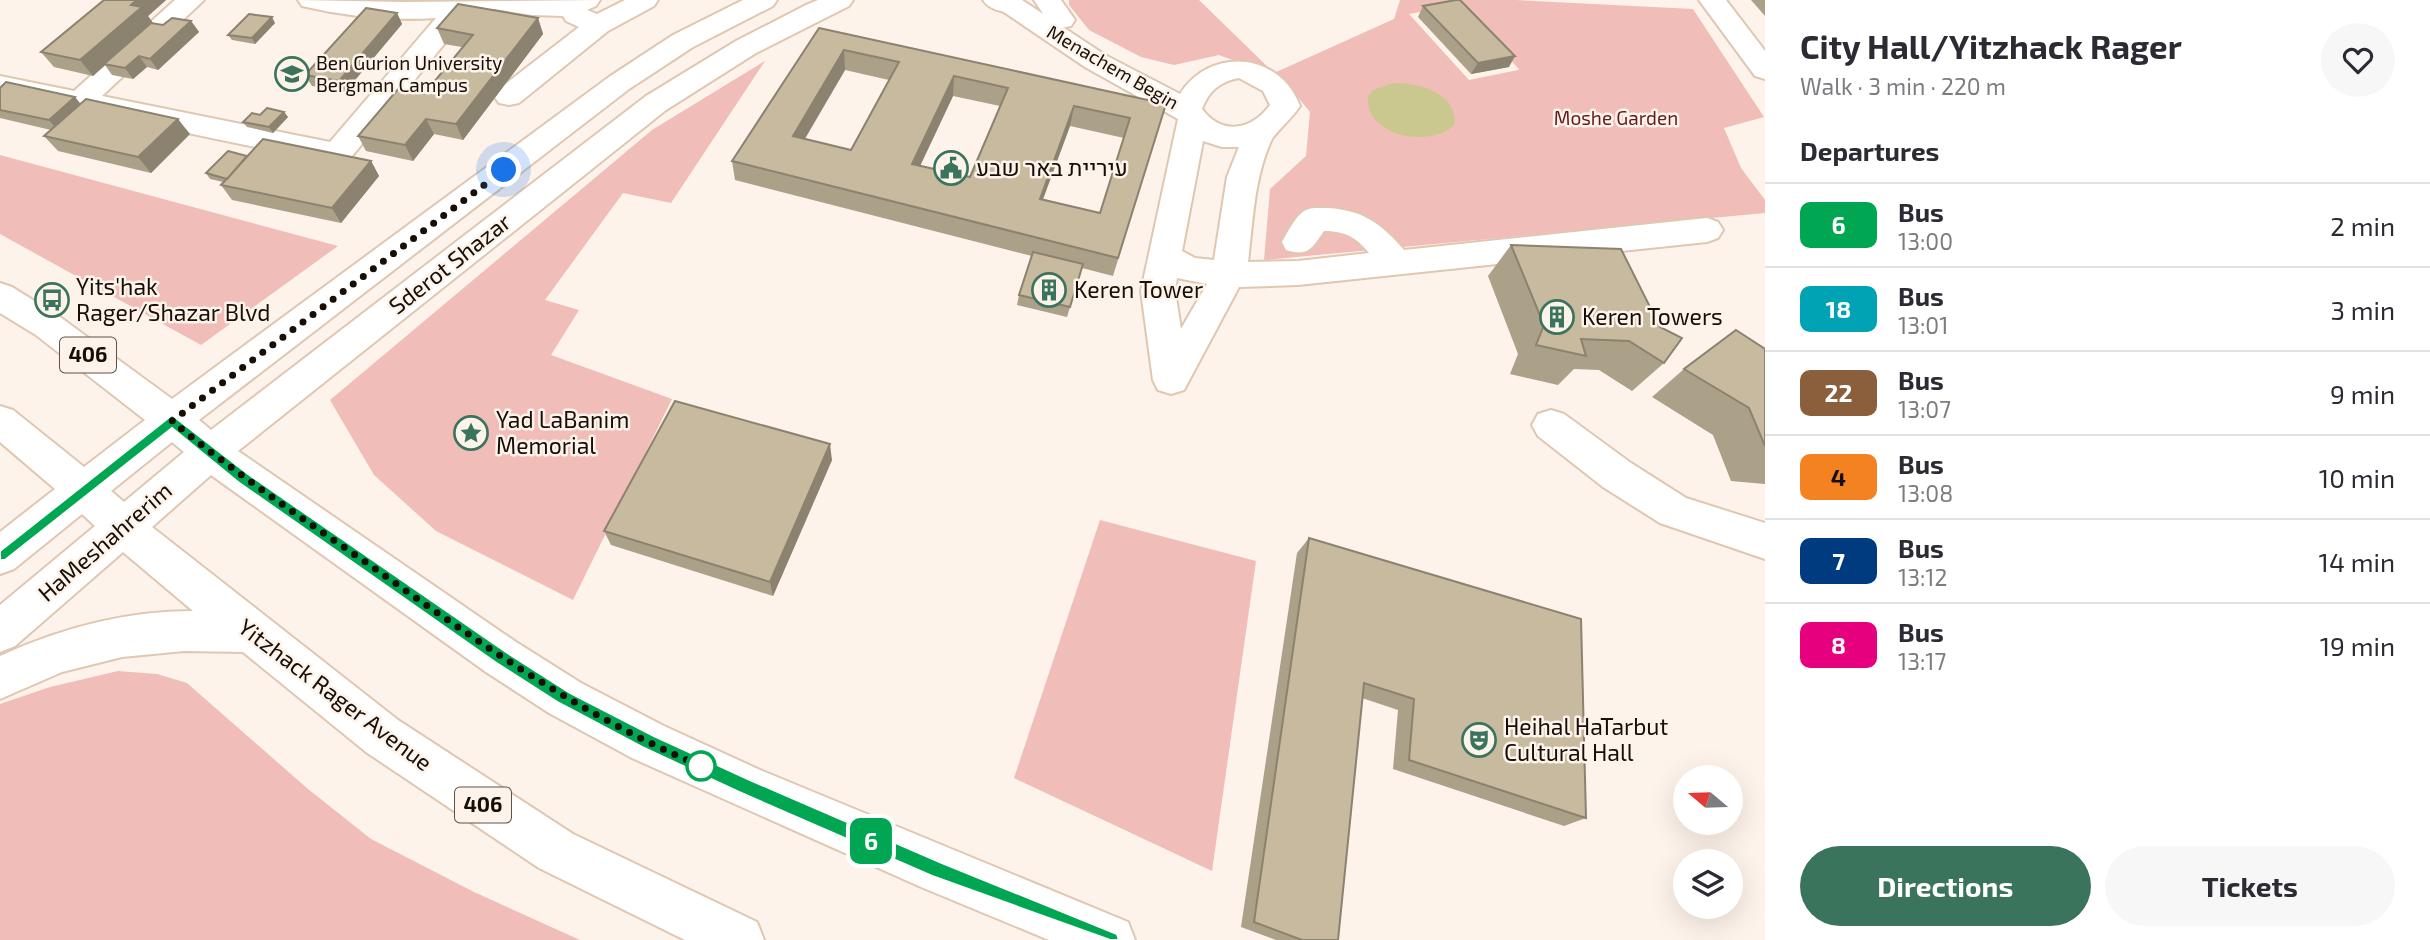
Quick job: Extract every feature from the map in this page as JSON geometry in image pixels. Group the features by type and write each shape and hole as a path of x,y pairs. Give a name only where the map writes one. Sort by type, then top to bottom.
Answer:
{"main road":[{"path":"80,101 191,0"},
{"path":"311,0 402,12 439,12 498,1 539,9 582,11 645,0"},
{"name":"Sderot Shazar","path":"172,421 619,83 683,41 764,0"},
{"path":"1712,0 1765,70"},
{"name":"Sderot Shazar","path":"210,452 656,103 716,63 840,1"},
{"name":"Menachem Begin","path":"1012,1 1054,10 1098,43 1158,73 1181,78 1211,77"},
{"name":"Menachem Begin","path":"1012,1 1095,61 1190,115"},
{"path":"0,85 337,154 459,8"},
{"path":"509,96 582,11"},
{"path":"1190,115 1202,128 1238,138 1260,132 1278,120 1285,106 1275,84 1259,74 1239,69 1211,77 1191,97 1158,291 1171,380 1229,275 1243,177 1260,132"},
{"path":"1298,242 1315,219 1346,219 1368,229 1396,263"},
{"path":"1164,256 1188,269 1229,275 1298,273 1707,230"},
{"name":"406","path":"0,296 95,360 210,452 490,650 565,698 648,742 744,786 938,870 1111,940"},
{"name":"Yitzhack Rager Avenue","path":"0,421 251,632 382,736 556,851 739,940"},
{"path":"0,556 172,421"},
{"path":"1551,425 1617,475 1674,511 1765,541"},
{"name":"HaMeshahrerim","path":"0,632 210,452"},
{"path":"0,677 62,652 112,637 195,629 251,632"}],"green space":[{"name":"Moshe Garden","path":"1069,0 1199,0 1274,73 1394,19 1400,0 1515,0 1693,9 1764,117 1724,128 1741,168 1765,200 1765,213 1264,260 1270,189 1306,156 1310,112 1282,78 1219,55 1174,65 1141,57 1089,30 1069,5","holes":["1456,5 1519,69 1469,80 1409,14"]},
{"path":"765,61 671,203 623,193 545,300 579,310 551,355 672,399 573,600 436,531 374,475 330,400 652,130"},
{"path":"0,155 338,246 201,345 0,234"},
{"path":"1100,520 1256,561 1212,871 1014,778"},
{"path":"118,671 157,674 187,683 308,789 371,839 474,892 580,940 0,940 0,704 50,687"}],"shaded area":[{"path":"1393,83 1414,85 1443,97 1454,113 1455,124 1445,132 1431,136 1402,135 1388,130 1377,122 1370,111 1368,97 1373,90"}],"building":[{"path":"104,0 137,0 131,5 142,7 80,60 41,52"},
{"path":"1460,0 1515,56 1478,63 1423,6"},
{"path":"458,4 538,18 456,124 426,119 405,145 358,136 398,89 424,94 473,35 437,28"},
{"path":"366,8 397,13 339,81 305,75"},
{"path":"249,14 272,17 252,38 228,35"},
{"path":"172,18 191,21 150,59 139,56 125,68 104,64 151,23 163,25"},
{"path":"819,28 1166,104 1118,258 732,161","holes":["844,50 899,62 851,150 793,136","954,76 1008,88 970,177 912,164","1074,106 1130,118 1100,213 1040,199"]},
{"path":"6,82 75,97 49,120 0,110 0,88"},
{"path":"86,99 178,119 138,157 44,136"},
{"path":"267,108 284,112 269,127 243,122 252,113 260,115"},
{"path":"263,139 371,161 332,208 221,185"},
{"path":"228,151 247,156 227,179 206,173"},
{"path":"1511,245 1621,249 1660,327 1682,338 1664,363 1629,341 1581,339 1586,356 1536,345 1544,325"},
{"name":"Keren Tower","path":"1033,252 1083,264 1070,307 1019,295"},
{"path":"1736,330 1765,349 1765,446 1749,408 1684,369"},
{"path":"675,401 830,444 770,582 604,531"},
{"name":"Heihal HaTarbut Cultural Hall","path":"1309,538 1581,619 1586,818 1409,760 1414,699 1364,683 1338,940 1302,940 1254,922"}],"bus line":[{"name":"6","path":"0,556 172,421 243,478 501,657 565,698 648,742 744,786 938,870 1089,929 1110,940"}],"place":[{"name":"Ben Gurion University Bergman Campus","path":"292,74"},
{"name":"עיריית באר שבע","path":"951,168"},
{"name":"Keren Tower","path":"1049,290"},
{"name":"Yits'hak Rager/Shazar Blvd","path":"52,300"},
{"name":"Keren Towers","path":"1557,317"},
{"name":"Yad LaBanim Memorial","path":"471,433"},
{"name":"Heihal HaTarbut Cultural Hall","path":"1479,740"}],"route":[{"path":"504,170 172,421 243,478 501,657 565,698 648,742 701,766"}]}
